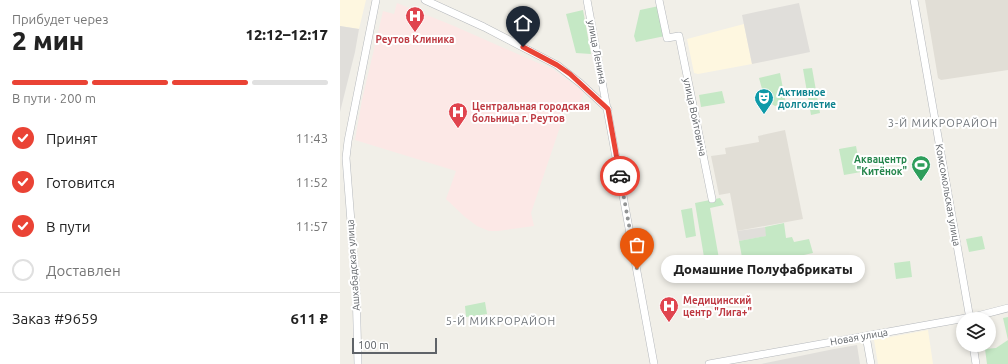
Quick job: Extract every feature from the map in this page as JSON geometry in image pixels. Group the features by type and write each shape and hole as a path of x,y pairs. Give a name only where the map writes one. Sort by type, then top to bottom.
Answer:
{"street":[{"name":"Ашхабадская улица","path":"358,364 356,286 346,158 348,141 376,0"},
{"path":"425,0 484,27 557,65 580,83 608,109"},
{"name":"улица Ленина","path":"587,0 654,364"},
{"name":"улица Войтовича","path":"659,0 667,38 679,36 712,199"},
{"name":"Комсомольская улица","path":"914,0 969,312"},
{"name":"Новая улица","path":"993,312 1008,308"},
{"name":"Новая улица","path":"709,364 956,320"},
{"path":"866,336 871,364"},
{"path":"974,352 976,364"}],"shaded area":[{"path":"340,0 366,0 359,29 340,26"},
{"path":"925,0 1008,0 1008,70 941,80 938,78"},
{"name":"Центральная городская больница г. Реутов","path":"397,3 454,26 554,70 584,92 579,107 562,111 563,118 531,213 534,226 489,231 477,226 446,199 456,171 355,140 362,100 383,11 394,14"},
{"path":"799,3 810,52 752,64 742,15"},
{"path":"744,24 752,64 698,74 694,73 687,39"},
{"path":"340,26 359,29 355,52 340,112"},
{"path":"785,130 803,219 737,231 730,193 719,195 711,156 726,154 725,148 759,142 758,136"},
{"path":"765,227 767,236 739,241 737,231"},
{"path":"928,330 933,364 878,364 874,340"},
{"path":"857,345 860,364 761,364 834,349"}],"green space":[{"path":"659,6 665,36 636,42 634,36 640,10"},
{"path":"583,10 591,54 576,53 566,14"},
{"path":"812,68 820,113 811,115 803,69"},
{"path":"780,73 786,104 775,106 765,100 759,78"},
{"path":"722,91 725,103 701,107 699,95"},
{"path":"856,146 861,172 844,175 839,149"},
{"path":"720,198 724,205 710,208 721,270 735,268 732,271 707,275 695,203"},
{"path":"692,208 696,236 686,238 681,210"},
{"path":"784,223 786,238 792,237 794,242 809,239 813,253 744,268 739,241 766,236 765,227"},
{"path":"982,236 985,249 969,252 966,239"},
{"path":"910,261 912,277 896,279 894,263"},
{"path":"485,302 487,314 466,317 465,306"},
{"path":"1008,317 1008,340 1003,318"},
{"path":"1008,340 1008,364 987,364 985,352 996,352 996,348"}],"way so far":[{"path":"620,176 637,269"}],"place":[{"name":"Реутов Клиника","path":"415,33"},
{"name":"Активное долголетие","path":"764,115"},
{"name":"Центральная городская больница г. Реутов","path":"458,129"},
{"name":"Аквацентр \"Китёнок\"","path":"921,182"},
{"name":"Домашние Полуфабрикаты","path":"637,269"},
{"name":"Медицинский центр \"Лига+\"","path":"669,323"}],"district":[{"name":"3-Й МИКРОРАЙОН","path":"943,123"},
{"name":"5-Й МИКРОРАЙОН","path":"501,321"}],"route":[{"path":"523,47 557,65 570,74 608,109 620,176"}]}
